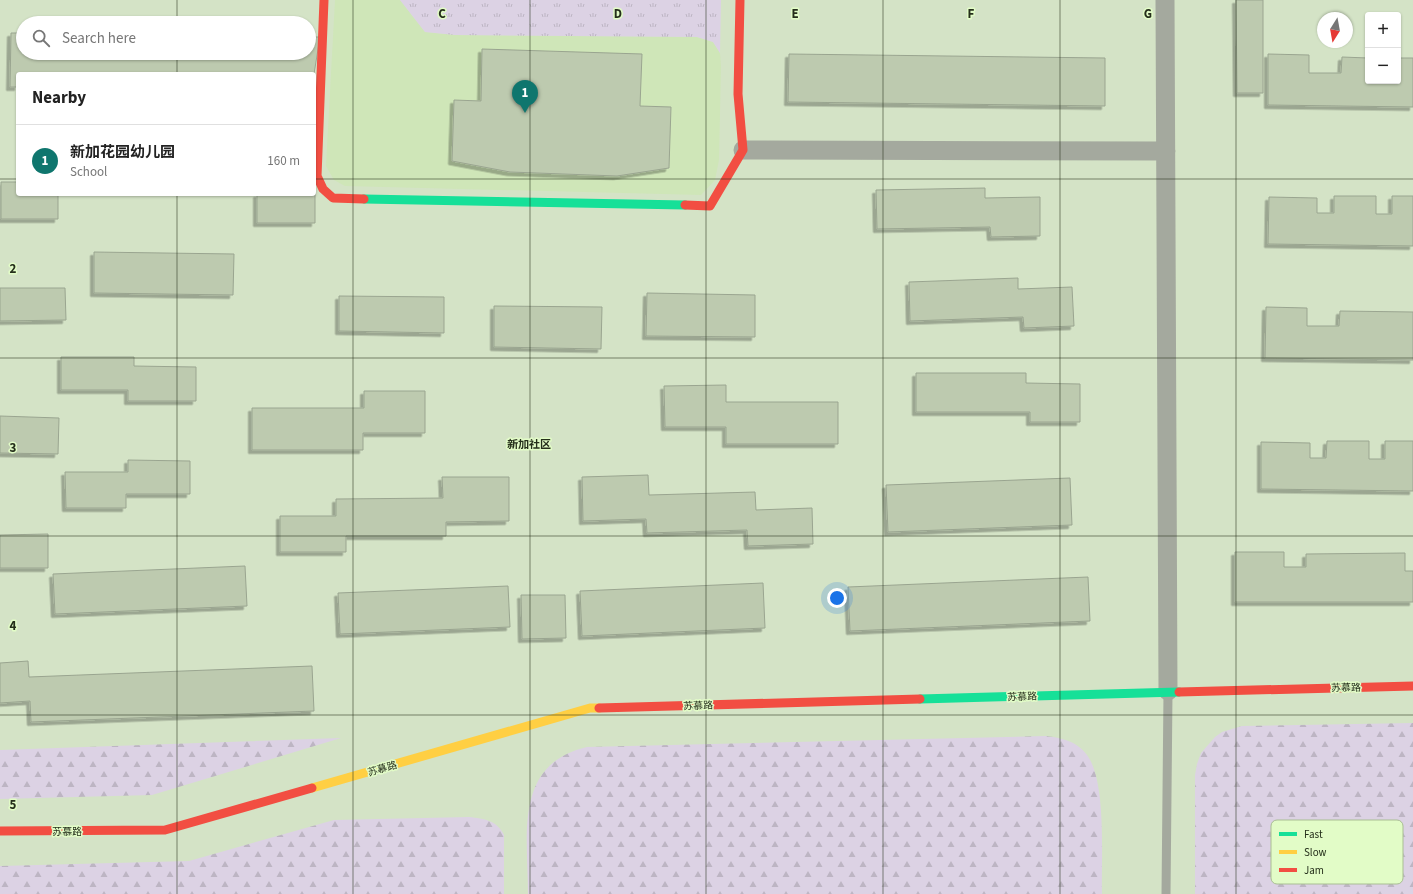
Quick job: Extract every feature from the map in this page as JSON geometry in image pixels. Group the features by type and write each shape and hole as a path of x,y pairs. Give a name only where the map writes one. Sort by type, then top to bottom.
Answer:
{"main road":[{"path":"324,0 317,176 323,189 333,198 710,206 743,150 738,94 740,0"},
{"name":"苏慕路","path":"0,831 165,830 590,708 1168,691 1413,686"}],"street":[{"path":"1165,0 1168,691"},
{"path":"743,150 1166,151"}],"lane":[{"path":"1166,894 1168,691"}],"shaded area":[{"path":"335,0 400,0 425,32 455,35 697,37 713,42 720,53 721,66 719,160 715,180 701,195 345,186 334,180 326,166"}],"green space":[{"path":"400,0 721,0 720,53 713,42 697,37 455,35 425,32"},
{"path":"1413,723 1413,894 1195,894 1195,775 1197,764 1201,753 1215,737 1222,732 1242,726"},
{"path":"1046,736 1063,739 1074,743 1087,755 1093,767 1098,783 1102,822 1102,894 528,894 527,826 530,805 536,786 547,769 563,756 587,747"},
{"path":"341,738 152,795 0,799 0,750"},
{"path":"469,817 494,823 504,835 504,894 0,894 0,866 189,861 334,820"}],"building":[{"path":"1236,0 1263,0 1263,93 1237,93"},
{"path":"11,33 16,33 16,60 316,60 316,37 320,37 314,72 16,72 16,87 10,87"},
{"path":"482,49 642,54 640,106 671,107 669,168 617,176 510,172 452,161 454,100 481,101"},
{"path":"789,54 1105,58 1105,106 788,102"},
{"path":"1268,54 1309,55 1309,73 1341,73 1342,57 1365,58 1365,84 1401,84 1401,58 1413,58 1413,107 1268,105"},
{"path":"1,182 16,182 16,196 58,196 58,219 1,219"},
{"path":"985,188 985,198 1040,197 1040,236 991,237 990,227 877,229 876,190"},
{"path":"257,196 315,196 315,223 257,223"},
{"path":"1334,196 1376,196 1376,214 1392,214 1392,196 1413,196 1413,246 1268,244 1269,197 1317,198 1317,213 1334,213"},
{"path":"94,252 234,254 233,295 94,293"},
{"path":"1018,278 1018,289 1072,287 1074,326 1024,328 1023,317 910,321 909,282"},
{"path":"0,288 65,288 66,320 0,321"},
{"path":"647,293 755,295 755,337 646,336"},
{"path":"339,296 444,297 444,333 339,331"},
{"path":"494,306 602,307 601,349 494,347"},
{"path":"1266,307 1307,308 1307,326 1339,326 1340,311 1413,312 1413,360 1265,358"},
{"path":"61,357 134,357 134,366 196,367 196,401 128,401 128,390 61,390"},
{"path":"916,373 1026,373 1026,383 1080,384 1080,422 1030,422 1030,412 916,412"},
{"path":"726,385 726,402 838,402 838,444 726,444 726,427 665,427 664,386"},
{"path":"364,391 425,391 425,433 363,433 363,450 252,450 252,408 364,408"},
{"path":"0,416 59,418 58,454 0,453"},
{"path":"1327,441 1369,441 1369,459 1385,459 1385,441 1413,441 1413,491 1261,489 1261,442 1310,443 1310,458 1326,458"},
{"path":"128,460 190,461 190,494 126,494 126,508 66,508 65,472 128,472"},
{"path":"648,475 649,495 755,492 756,510 812,508 813,544 748,546 747,530 647,533 646,519 583,521 582,477"},
{"path":"442,477 509,477 509,521 446,522 446,536 346,536 346,552 280,552 280,516 336,516 336,499 443,498"},
{"path":"1070,478 1072,525 888,532 886,485"},
{"path":"48,534 48,568 0,568 0,535"},
{"path":"1235,552 1284,552 1284,567 1306,567 1306,554 1405,553 1405,571 1413,571 1413,602 1235,602"},
{"path":"245,566 247,606 55,614 53,574"},
{"path":"1088,577 1090,621 850,631 848,587"},
{"path":"763,583 765,628 582,636 580,591"},
{"path":"508,586 510,627 340,634 338,593"},
{"path":"521,595 565,595 566,638 522,639"},
{"path":"28,661 29,677 312,666 314,711 31,722 30,701 0,703 0,663"}],"traffic: fast":[{"path":"364,199 685,205"},
{"path":"920,699 1179,692"}],"traffic: slow":[{"path":"312,788 590,708 599,708"}],"traffic: jam":[{"path":"324,0 317,176 323,189 333,198 364,199"},
{"path":"685,205 710,206 743,150 738,94 740,0"},
{"path":"1179,692 1413,686"},
{"path":"599,708 920,699"},
{"path":"0,831 165,830 312,788"}],"place":[{"name":"新加花园幼儿园","path":"525,113"}],"district":[{"name":"新加社区","path":"529,444"}]}
